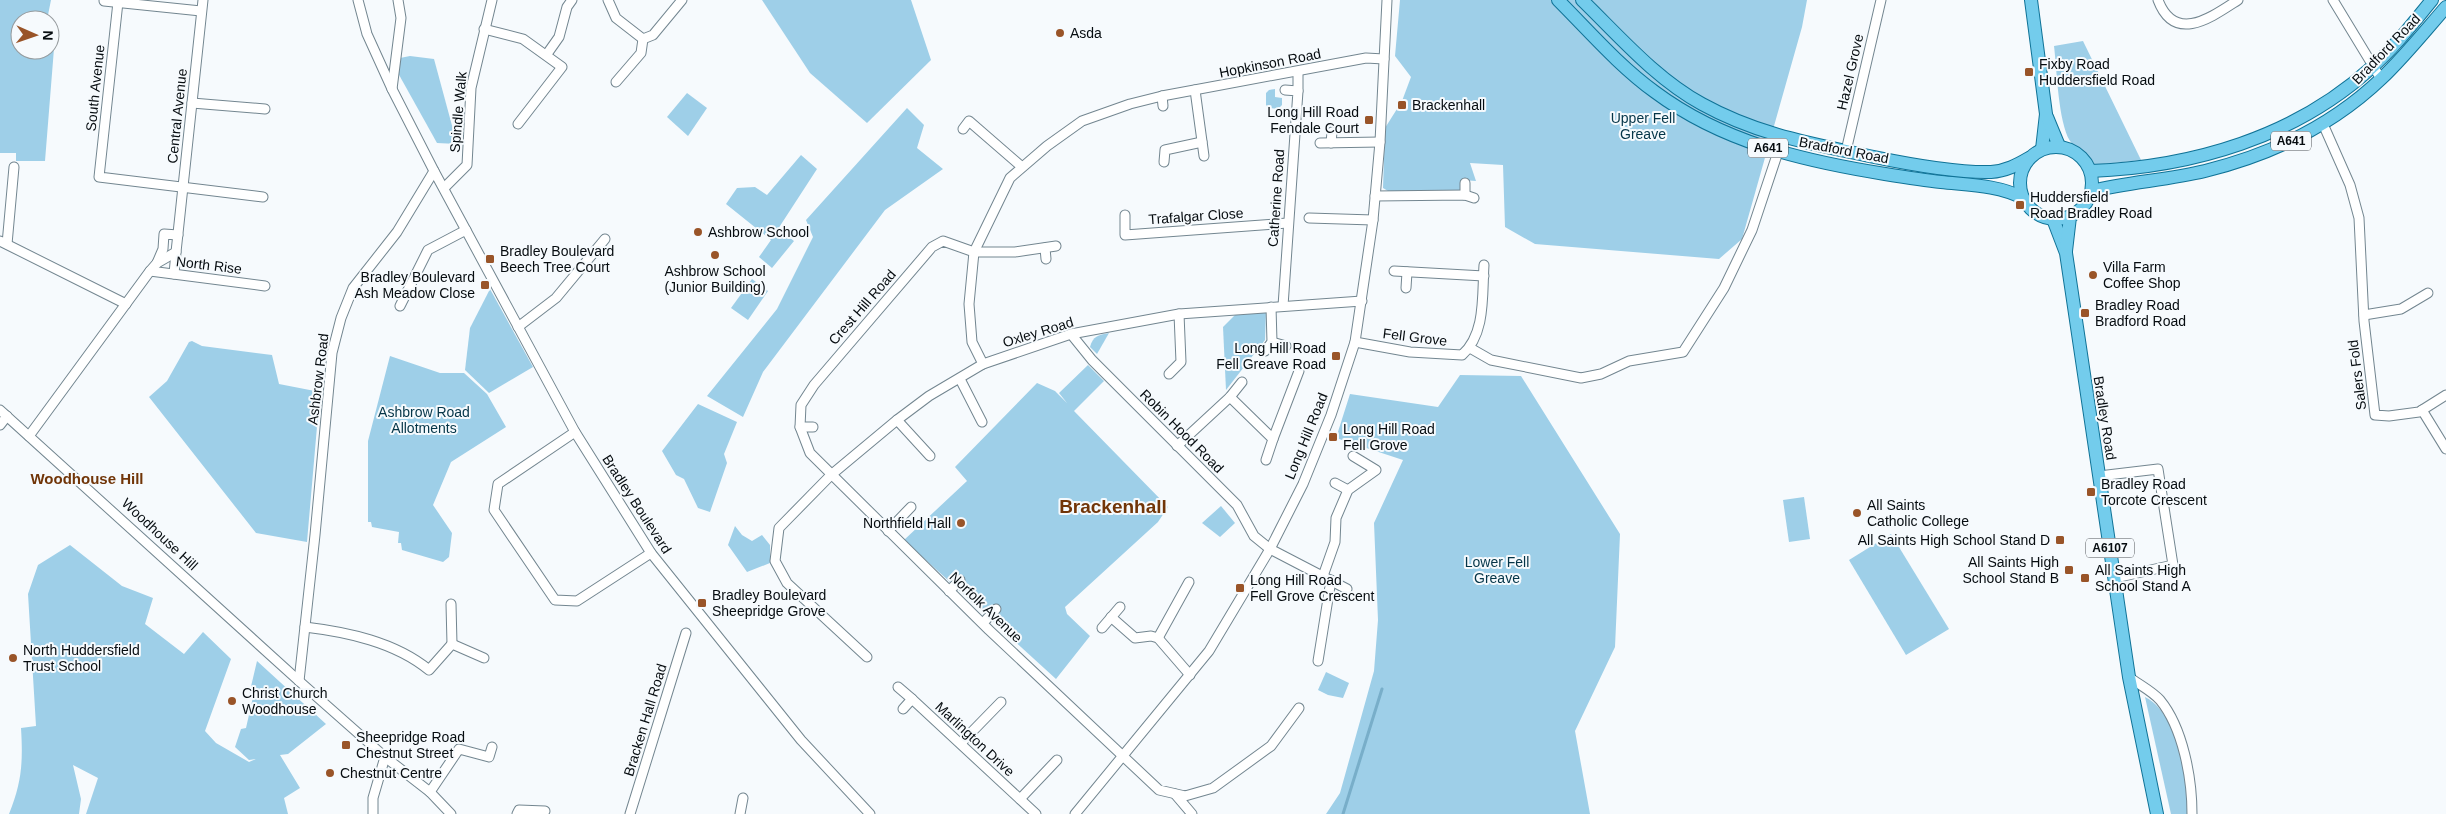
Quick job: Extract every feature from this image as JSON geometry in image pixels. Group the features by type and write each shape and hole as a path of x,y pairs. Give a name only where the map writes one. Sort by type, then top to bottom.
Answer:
{"main road":[{"name":"Bradford Road","path":"1558,0 1654,92 1693,116 1733,137 1778,152 1884,174 2009,191 2023,198"},
{"name":"Bradford Road","path":"1582,0 1670,83 1700,103 1744,125 1788,140 1927,166 1990,172 2010,169 2029,158"},
{"path":"2031,0 2046,114 2042,149"},
{"name":"Bradford Road","path":"2091,171 2160,165 2243,143 2281,128 2317,109 2372,67 2432,0"},
{"name":"Bradford Road","path":"2092,191 2185,176 2219,167 2250,158 2286,143 2323,124 2381,79 2446,7"},
{"path":"2046,114 2059,146 2079,154 2091,171 2092,191 2088,202 2080,211 2070,217 2054,220"},
{"name":"A641","path":"2029,158 2042,149 2059,146"},
{"path":"2023,198 2020,177 2029,158"},
{"name":"A641","path":"2023,198 2035,213 2054,220"},
{"name":"Bradley Road","path":"2066,253 2070,217"},
{"name":"Bradley Road","path":"2054,220 2066,253 2129,676 2157,814"}],"street":[{"name":"Central Avenue","path":"174,274 202,0"},
{"path":"358,0 367,34 392,89 434,171"},
{"path":"392,89 400,18 398,0"},
{"name":"Spindle Walk","path":"444,188 467,165 471,88 492,0"},
{"path":"547,54 559,37 567,7 572,0"},
{"path":"608,0 616,18 643,39"},
{"path":"643,39 653,36 682,0"},
{"name":"Long Hill Road","path":"1075,814 1209,651 1270,549 1308,470 1330,415 1355,342 1362,301 1373,220 1380,142 1387,0"},
{"name":"Hazel Grove","path":"1846,151 1881,0"},
{"path":"2158,0 2169,17 2188,24 2201,23 2238,0"},
{"path":"2333,0 2381,79"},
{"path":"104,1 201,11"},
{"name":"South Avenue","path":"118,2 99,177 183,186"},
{"path":"484,29 523,39 547,54 562,67 518,124"},
{"path":"616,82 641,53 643,39"},
{"name":"Hopkinson Road","path":"983,364 972,342 971,332 969,304 974,252 1010,178 1047,146 1082,122 1130,104 1162,96 1366,58 1384,59"},
{"name":"Catherine Road","path":"1283,306 1298,72"},
{"path":"1195,90 1204,156"},
{"path":"1286,90 1298,91"},
{"path":"1162,96 1163,106"},
{"path":"192,103 265,109"},
{"path":"962,129 972,117 1022,167"},
{"path":"2323,124 2350,185 2359,218 2364,315 2401,309 2428,293"},
{"path":"1331,143 1332,132"},
{"path":"1164,162 1165,150 1202,142"},
{"path":"1320,143 1380,142"},
{"path":"1484,265 1479,326 1470,348 1491,360 1545,373 1581,378 1601,374 1630,361 1682,352 1724,288 1752,230 1778,152"},
{"path":"14,167 4,243 126,304"},
{"name":"Bradley Boulevard","path":"434,171 575,432 651,553 801,740 870,814"},
{"name":"Ashbrow Road","path":"299,680 332,353 340,318 353,288 397,232 434,171"},
{"path":"1375,196 1470,196 1465,183"},
{"path":"183,186 264,197"},
{"name":"Trafalgar Close","path":"1125,216 1125,235 1288,223"},
{"path":"1309,218 1373,220"},
{"path":"400,306 428,250 466,230"},
{"path":"29,436 157,263 163,249 164,234 178,235"},
{"path":"518,327 556,298 605,239"},
{"name":"Crest Hill Road","path":"831,475 810,453 800,427 801,405 814,385 932,247 943,241 974,252 1015,252 1056,246"},
{"path":"1045,248 1046,259"},
{"path":"157,263 176,252"},
{"name":"North Rise","path":"150,271 265,286"},
{"path":"1394,271 1484,276"},
{"path":"1406,288 1407,272"},
{"name":"Oxley Road","path":"866,657 786,583 775,560 779,528 831,475 929,396 983,364 1072,334 1179,314 1362,301"},
{"path":"1265,351 1272,342 1272,307"},
{"path":"1170,374 1181,362 1179,314"},
{"name":"Salers Fold","path":"2364,315 2375,415 2389,416 2422,410 2446,395"},
{"name":"Robin Hood Road","path":"1072,334 1092,360 1237,505 1254,536 1270,549 1347,589"},
{"path":"1272,342 1286,346"},
{"name":"Fell Grove","path":"1355,342 1410,352 1456,356 1462,355 1470,348"},
{"path":"1266,460 1299,371"},
{"path":"960,379 982,422"},
{"path":"1177,446 1230,397 1242,382"},
{"path":"1230,397 1274,438"},
{"path":"2422,410 2446,449"},
{"path":"0,425 3,413"},
{"name":"Woodhouse Hill","path":"3,413 385,757 430,792 451,814"},
{"path":"897,420 930,456"},
{"path":"800,427 813,427"},
{"path":"575,432 498,484 494,510 555,600 577,601 651,553"},
{"path":"1318,661 1327,578 1335,542 1336,518 1348,490 1376,470 1353,456"},
{"path":"2099,476 2158,469 2173,565 2115,578"},
{"name":"Norfolk Avenue","path":"831,475 949,591 1159,790 1174,794"},
{"path":"1335,483 1348,490"},
{"path":"888,531 906,519 911,507"},
{"path":"949,591 960,580"},
{"path":"1158,638 1189,582"},
{"path":"305,627 340,632 380,644 420,663 429,670 452,644 451,604"},
{"path":"1102,628 1120,607"},
{"path":"983,623 996,609"},
{"path":"1111,617 1135,638 1152,636 1158,638 1190,675"},
{"name":"Bracken Hall Road","path":"630,814 686,633"},
{"path":"452,644 484,658"},
{"path":"2129,676 2160,699 2176,729 2187,764 2192,794 2192,814"},
{"name":"Marlington Drive","path":"898,687 1036,814"},
{"path":"903,709 912,699"},
{"path":"961,743 1001,702"},
{"path":"1174,794 1185,796 1213,788 1271,746 1299,708"},
{"path":"430,792 459,749 490,752 486,766"},
{"path":"373,814 373,798 385,757"},
{"path":"1020,799 1057,760"},
{"path":"1174,794 1192,814"},
{"path":"740,814 743,798"},
{"path":"517,814 519,810 545,811"}],"green space":[{"path":"0,0 51,0 49,10 10,10 10,60 53,60 45,161 16,161 16,153 0,153"},
{"path":"762,0 911,0 931,60 867,123 810,73"},
{"name":"Upper Fell Greave","path":"1400,0 1807,0 1802,27 1742,239 1719,259 1535,244 1505,227 1503,165 1470,163 1476,181 1462,180 1462,194 1388,191 1383,188 1385,128 1402,101 1411,77 1395,56"},
{"path":"2083,41 2141,160 2095,165 2089,157 2070,141 2060,108 2054,46"},
{"path":"410,56 434,59 457,144 437,143 398,73 400,58"},
{"path":"1275,89 1275,97 1282,98 1282,105 1278,109 1269,108 1266,105 1266,93 1269,90"},
{"path":"687,93 707,108 688,136 667,117"},
{"path":"907,108 924,125 917,148 943,169 885,210 763,372 743,417 707,396 777,309 813,237 806,220"},
{"path":"801,155 817,169 778,229 794,241 772,268 759,257 771,240 726,204 737,188 755,187 767,195"},
{"path":"752,279 768,291 748,320 731,308"},
{"path":"490,289 533,367 489,393 465,370 470,328"},
{"path":"1266,312 1265,340 1226,390 1223,327 1235,315"},
{"path":"1109,333 1097,354 1090,347 1094,338"},
{"path":"192,341 202,346 272,355 279,384 320,392 307,542 256,533 149,397 167,381 189,342"},
{"name":"Ashbrow Road Allotments","path":"390,356 440,373 464,373 487,394 506,427 451,462 433,505 452,533 449,557 443,562 402,550 401,543 398,543 399,532 372,527 371,522 368,522 368,441"},
{"path":"1088,365 1104,381 1074,411 1168,507 1158,522 1065,607 1067,614 1090,636 1056,679 904,540 967,481 955,467 1037,383 1055,391 1067,403 1059,393"},
{"name":"Lower Fell Greave","path":"1460,375 1521,376 1620,534 1615,647 1575,731 1590,814 1326,814 1340,793 1374,671 1378,620 1374,523 1403,460 1336,438 1350,394 1438,407"},
{"path":"698,404 737,422 724,454 727,463 710,512 698,508 684,479 676,475 662,451"},
{"path":"1804,497 1810,539 1789,542 1783,500"},
{"path":"1221,506 1235,523 1220,537 1202,523"},
{"path":"735,526 742,535 752,541 762,535 770,545 770,563 747,572 728,545"},
{"path":"1891,534 1949,629 1906,655 1849,560"},
{"path":"70,545 122,586 153,598 145,624 184,654 203,632 231,659 205,731 216,743 249,762 256,759 249,760 235,747 241,729 246,728 253,697 249,695 257,661 326,724 288,754 280,755 300,788 284,798 288,814 86,814 98,778 73,765 81,799 79,814 9,814 17,792 21,772 21,728 36,726 28,594 38,565"},
{"path":"1326,672 1349,683 1343,698 1328,695 1318,690"},
{"path":"2145,697 2156,705 2166,717 2173,732 2183,766 2188,814 2171,814"}],"waterway":[{"path":"1343,814 1382,689"}],"place":[{"name":"Asda","path":"1060,33"},
{"name":"Fixby Road Huddersfield Road","path":"2029,72"},
{"name":"Brackenhall","path":"1402,105"},
{"name":"Long Hill Road Fendale Court","path":"1369,120"},
{"name":"Huddersfield Road Bradley Road","path":"2020,205"},
{"name":"Ashbrow School","path":"698,232"},
{"name":"Ashbrow School (Junior Building)","path":"715,255"},
{"name":"Bradley Boulevard Beech Tree Court","path":"490,259"},
{"name":"Villa Farm Coffee Shop","path":"2093,275"},
{"name":"Bradley Boulevard Ash Meadow Close","path":"485,285"},
{"name":"Bradley Road Bradford Road","path":"2085,313"},
{"name":"Long Hill Road Fell Greave Road","path":"1336,356"},
{"name":"Long Hill Road Fell Grove","path":"1333,437"},
{"name":"Bradley Road Torcote Crescent","path":"2091,492"},
{"name":"All Saints Catholic College","path":"1857,513"},
{"name":"Northfield Hall","path":"961,523"},
{"name":"All Saints High School Stand D","path":"2060,540"},
{"name":"All Saints High School Stand B","path":"2069,570"},
{"name":"All Saints High School Stand A","path":"2085,578"},
{"name":"Long Hill Road Fell Grove Crescent","path":"1240,588"},
{"name":"Bradley Boulevard Sheepridge Grove","path":"702,603"},
{"name":"North Huddersfield Trust School","path":"13,658"},
{"name":"Christ Church Woodhouse","path":"232,701"},
{"name":"Sheepridge Road Chestnut Street","path":"346,745"},
{"name":"Chestnut Centre","path":"330,773"}],"district":[{"name":"Woodhouse Hill","path":"87,479"},
{"name":"Brackenhall","path":"1113,506"}]}
